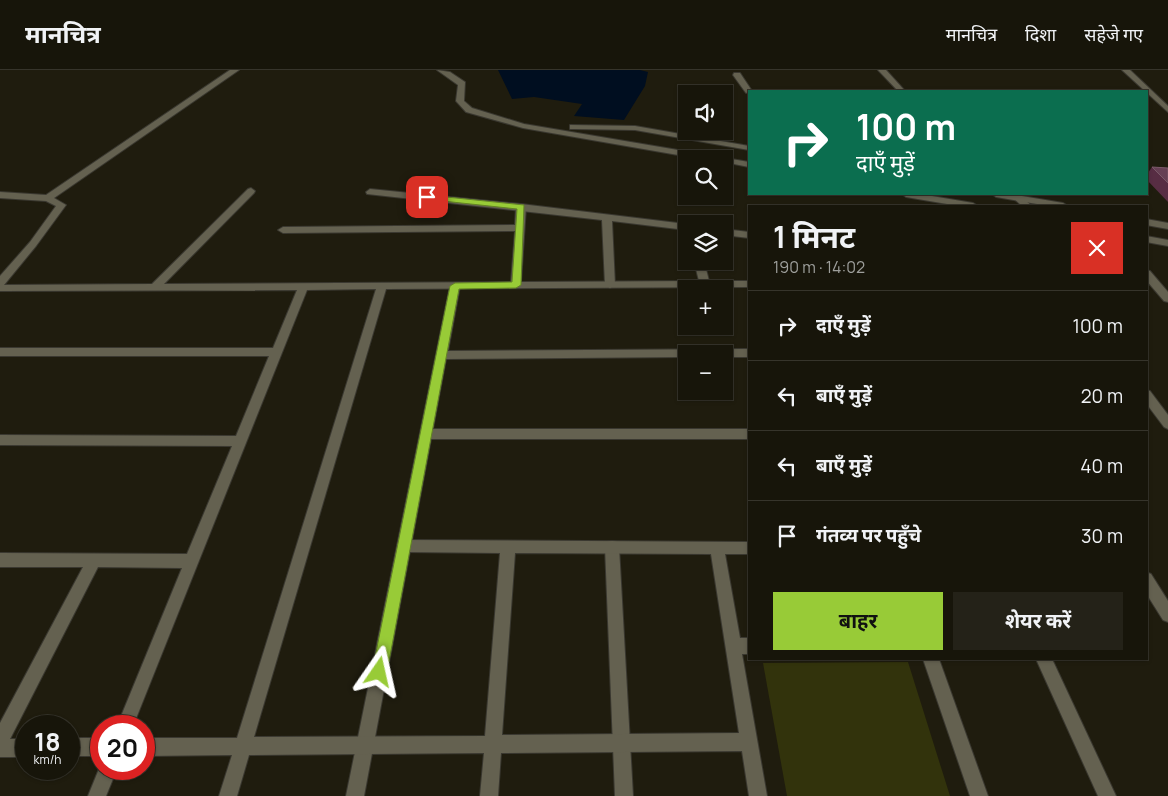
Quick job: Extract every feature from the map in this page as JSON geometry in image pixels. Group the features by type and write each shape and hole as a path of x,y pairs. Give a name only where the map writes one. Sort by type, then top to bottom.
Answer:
{"street":[{"path":"48,198 235,70"},
{"path":"441,70 462,84 460,101 469,110 523,126 678,152"},
{"path":"882,70 901,90"},
{"path":"1126,70 1147,90"},
{"path":"737,75 748,90"},
{"path":"1148,91 1168,110"},
{"path":"523,126 635,128 748,148"},
{"path":"733,161 748,164"},
{"path":"155,287 251,191"},
{"path":"370,192 521,207 678,226"},
{"path":"0,195 48,198 62,205 33,244 0,283"},
{"path":"912,195 967,205"},
{"path":"1015,196 1026,205"},
{"path":"1015,196 1058,205"},
{"path":"516,285 521,207"},
{"path":"606,218 610,285"},
{"path":"1148,222 1168,226"},
{"path":"282,230 520,228"},
{"path":"733,233 748,235"},
{"path":"1148,239 1168,243"},
{"path":"1150,282 1168,299"},
{"path":"0,288 678,284"},
{"path":"733,284 748,284"},
{"path":"228,796 382,286"},
{"path":"356,796 455,286"},
{"path":"129,715 303,287"},
{"path":"0,352 276,352"},
{"path":"441,355 748,353"},
{"path":"1148,397 1168,424"},
{"path":"426,434 748,434"},
{"path":"0,440 240,441"},
{"path":"404,546 748,548"},
{"path":"489,796 508,546"},
{"path":"612,547 624,796"},
{"path":"717,548 741,646 750,742 758,796"},
{"path":"0,560 192,561"},
{"path":"0,741 94,560"},
{"path":"1148,582 1168,615"},
{"path":"931,660 979,796"},
{"path":"1044,660 1107,796"},
{"path":"155,747 750,742"},
{"path":"0,748 15,748"},
{"path":"97,796 104,780"}],"shaded area":[{"path":"908,662 950,796 787,796 763,663"}],"water":[{"path":"498,70 640,70 648,72 645,86 624,120 574,116 582,104 534,97 512,99"}],"building":[{"path":"1152,167 1168,168 1168,183"}],"route":[{"path":"379,672 455,286 516,285 521,207 427,197"}]}
